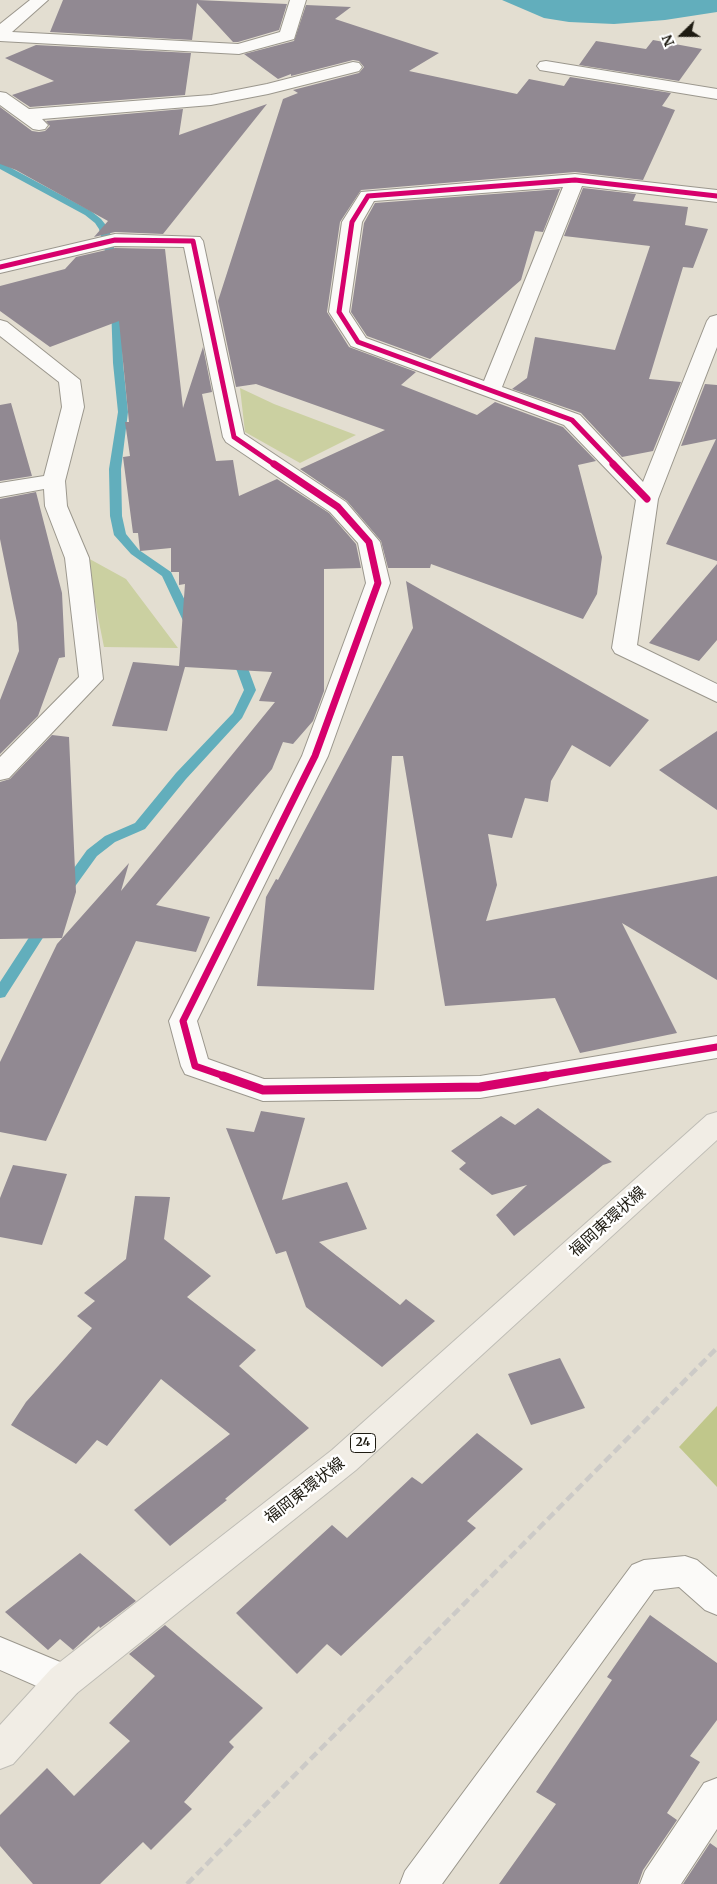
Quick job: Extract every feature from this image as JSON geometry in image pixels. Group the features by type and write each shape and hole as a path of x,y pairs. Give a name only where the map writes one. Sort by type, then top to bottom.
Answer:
{"main road":[{"name":"福岡東環状線","path":"0,1752 64,1681 344,1460 717,1123"}],"street":[{"path":"0,34 40,0"},
{"path":"0,34 239,49 288,35 298,0"},
{"path":"546,66 717,94"},
{"path":"24,115 211,100 268,89 353,67"},
{"path":"0,97 43,128"},
{"path":"491,389 575,180"},
{"path":"647,498 572,420 358,342 339,312 352,222 368,196 575,180 717,196"},
{"path":"0,267 115,240 193,240 234,437 338,507 369,542 378,584 315,756 183,1022 195,1066 264,1090 480,1087 717,1048"},
{"path":"716,691 624,648 647,498 711,351 717,321"},
{"path":"0,326 69,380 73,407 54,481 56,506 77,558 91,679 0,772"},
{"path":"0,490 54,481"},
{"path":"419,1884 644,1576 685,1571 717,1599"},
{"path":"0,1652 64,1681"},
{"path":"659,1884 717,1796"}],"green space":[{"path":"240,388 274,404 356,435 300,463 245,432"},
{"path":"86,557 126,579 178,648 104,647"},
{"path":"717,1406 717,1487 679,1447"}],"water":[{"path":"502,0 717,0 717,12 665,20 614,24 569,22 544,18"}],"building":[{"path":"63,0 198,0 287,4 279,30 233,42 197,3 192,40 50,32"},
{"path":"306,5 351,7 335,19 439,53 409,71 517,94 529,79 564,86 570,77 671,93 662,106 675,110 643,180 575,172 361,190 340,222 327,312 349,347 416,372 401,385 477,415 495,402 563,427 596,461 578,465 602,557 597,594 583,619 431,564 430,568 388,568 381,541 347,501 300,469 385,430 256,384 236,387 218,301 283,99 298,93 293,90 359,73 364,67 359,61 353,60 291,76 291,74 278,79 244,54 294,41"},
{"path":"653,40 702,49 679,81 579,65 596,41 646,49"},
{"path":"36,45 191,53 185,95 30,107 12,95 54,81 5,58"},
{"path":"267,104 163,234 115,232 94,237 108,221 16,170 0,164 0,107 32,131 39,132 45,131 50,126 46,121 183,109 179,135"},
{"path":"583,188 636,194 633,201 688,207 685,225 708,229 693,268 683,267 649,379 681,382 653,451 622,457 581,413 512,389 527,378 535,337 615,350 650,246 564,236"},
{"path":"560,189 543,232 535,231 521,280 430,359 367,336 351,312 364,223 375,203"},
{"path":"115,248 165,249 183,408 203,347 212,392 202,394 216,461 233,460 239,496 277,479 329,513 356,544 361,568 324,569 324,691 313,721 293,744 283,742 272,769 156,905 210,917 196,952 136,941 46,1141 0,1132 0,1062 57,944 129,863 121,891 275,702 259,701 272,672 185,667 167,731 112,726 133,662 179,666 185,584 179,585 179,572 171,572 171,548 140,551 138,533 133,533 123,457 130,456 125,422 129,422 119,321 50,347 0,311 0,286 65,269 76,257"},
{"path":"705,384 717,385 717,561 666,544 716,439 681,446"},
{"path":"11,403 32,476 0,481 0,405"},
{"path":"36,492 62,593 65,657 59,658 38,716 0,754 0,700 19,651 17,623 0,539 0,499"},
{"path":"717,564 717,640 699,661 649,643"},
{"path":"406,581 649,720 610,767 572,745 551,781 548,802 525,798 512,838 488,834 497,885 486,921 717,876 717,980 622,923 677,1033 580,1053 555,998 445,1006 403,756 392,756 374,990 257,986 266,897 276,879 278,880 413,628"},
{"path":"717,731 717,810 659,770"},
{"path":"52,735 69,737 76,892 62,938 0,939 0,782 10,779"},
{"path":"538,1108 612,1162 603,1165 514,1236 496,1215 527,1185 492,1195 459,1169 466,1163 451,1151 501,1116 515,1125"},
{"path":"261,1111 305,1118 282,1200 347,1182 367,1229 319,1242 400,1305 406,1299 435,1321 382,1367 306,1307 286,1251 276,1254 226,1128 254,1132"},
{"path":"13,1165 67,1174 42,1245 0,1237 0,1198"},
{"path":"135,1196 170,1197 164,1239 211,1276 187,1297 256,1350 239,1366 309,1428 225,1499 227,1500 170,1546 134,1510 230,1434 161,1379 107,1446 97,1440 76,1464 11,1425 26,1402 92,1328 77,1316 95,1301 84,1293 126,1259"},
{"path":"560,1358 585,1408 531,1425 508,1374"},
{"path":"477,1433 523,1469 467,1521 476,1528 341,1656 327,1644 297,1674 236,1613 332,1525 347,1538 412,1477 422,1484"},
{"path":"80,1553 136,1601 100,1628 99,1626 73,1650 60,1639 48,1650 5,1612"},
{"path":"650,1615 717,1663 717,1720 690,1756 700,1762 667,1813 677,1820 643,1870 638,1884 499,1884 556,1804 536,1792 612,1680 607,1677"},
{"path":"165,1625 263,1708 229,1742 234,1747 184,1802 192,1809 151,1850 143,1842 100,1884 33,1884 0,1846 0,1815 47,1768 74,1796 130,1741 109,1723 155,1676 129,1654"},
{"path":"710,1843 717,1848 717,1884 683,1884"}],"waterway":[{"path":"0,165 88,213 98,221 104,229 114,266"},
{"path":"116,305 118,363 123,412 115,469 116,516 120,535 135,552 167,574 191,625"},
{"path":"66,889 92,853 110,839 140,826 156,809 181,776 238,715 250,690 243,671 234,656"},
{"path":"0,993 46,922"}],"railway":[{"path":"187,1884 717,1348"}],"cycle path":[{"path":"647,499 572,420 358,342 339,312 352,222 368,196 575,180 717,196"},
{"path":"0,267 115,240 193,241 234,437 338,507 369,542 378,583 315,756 183,1021 195,1066 263,1090 480,1087 717,1047"}]}
